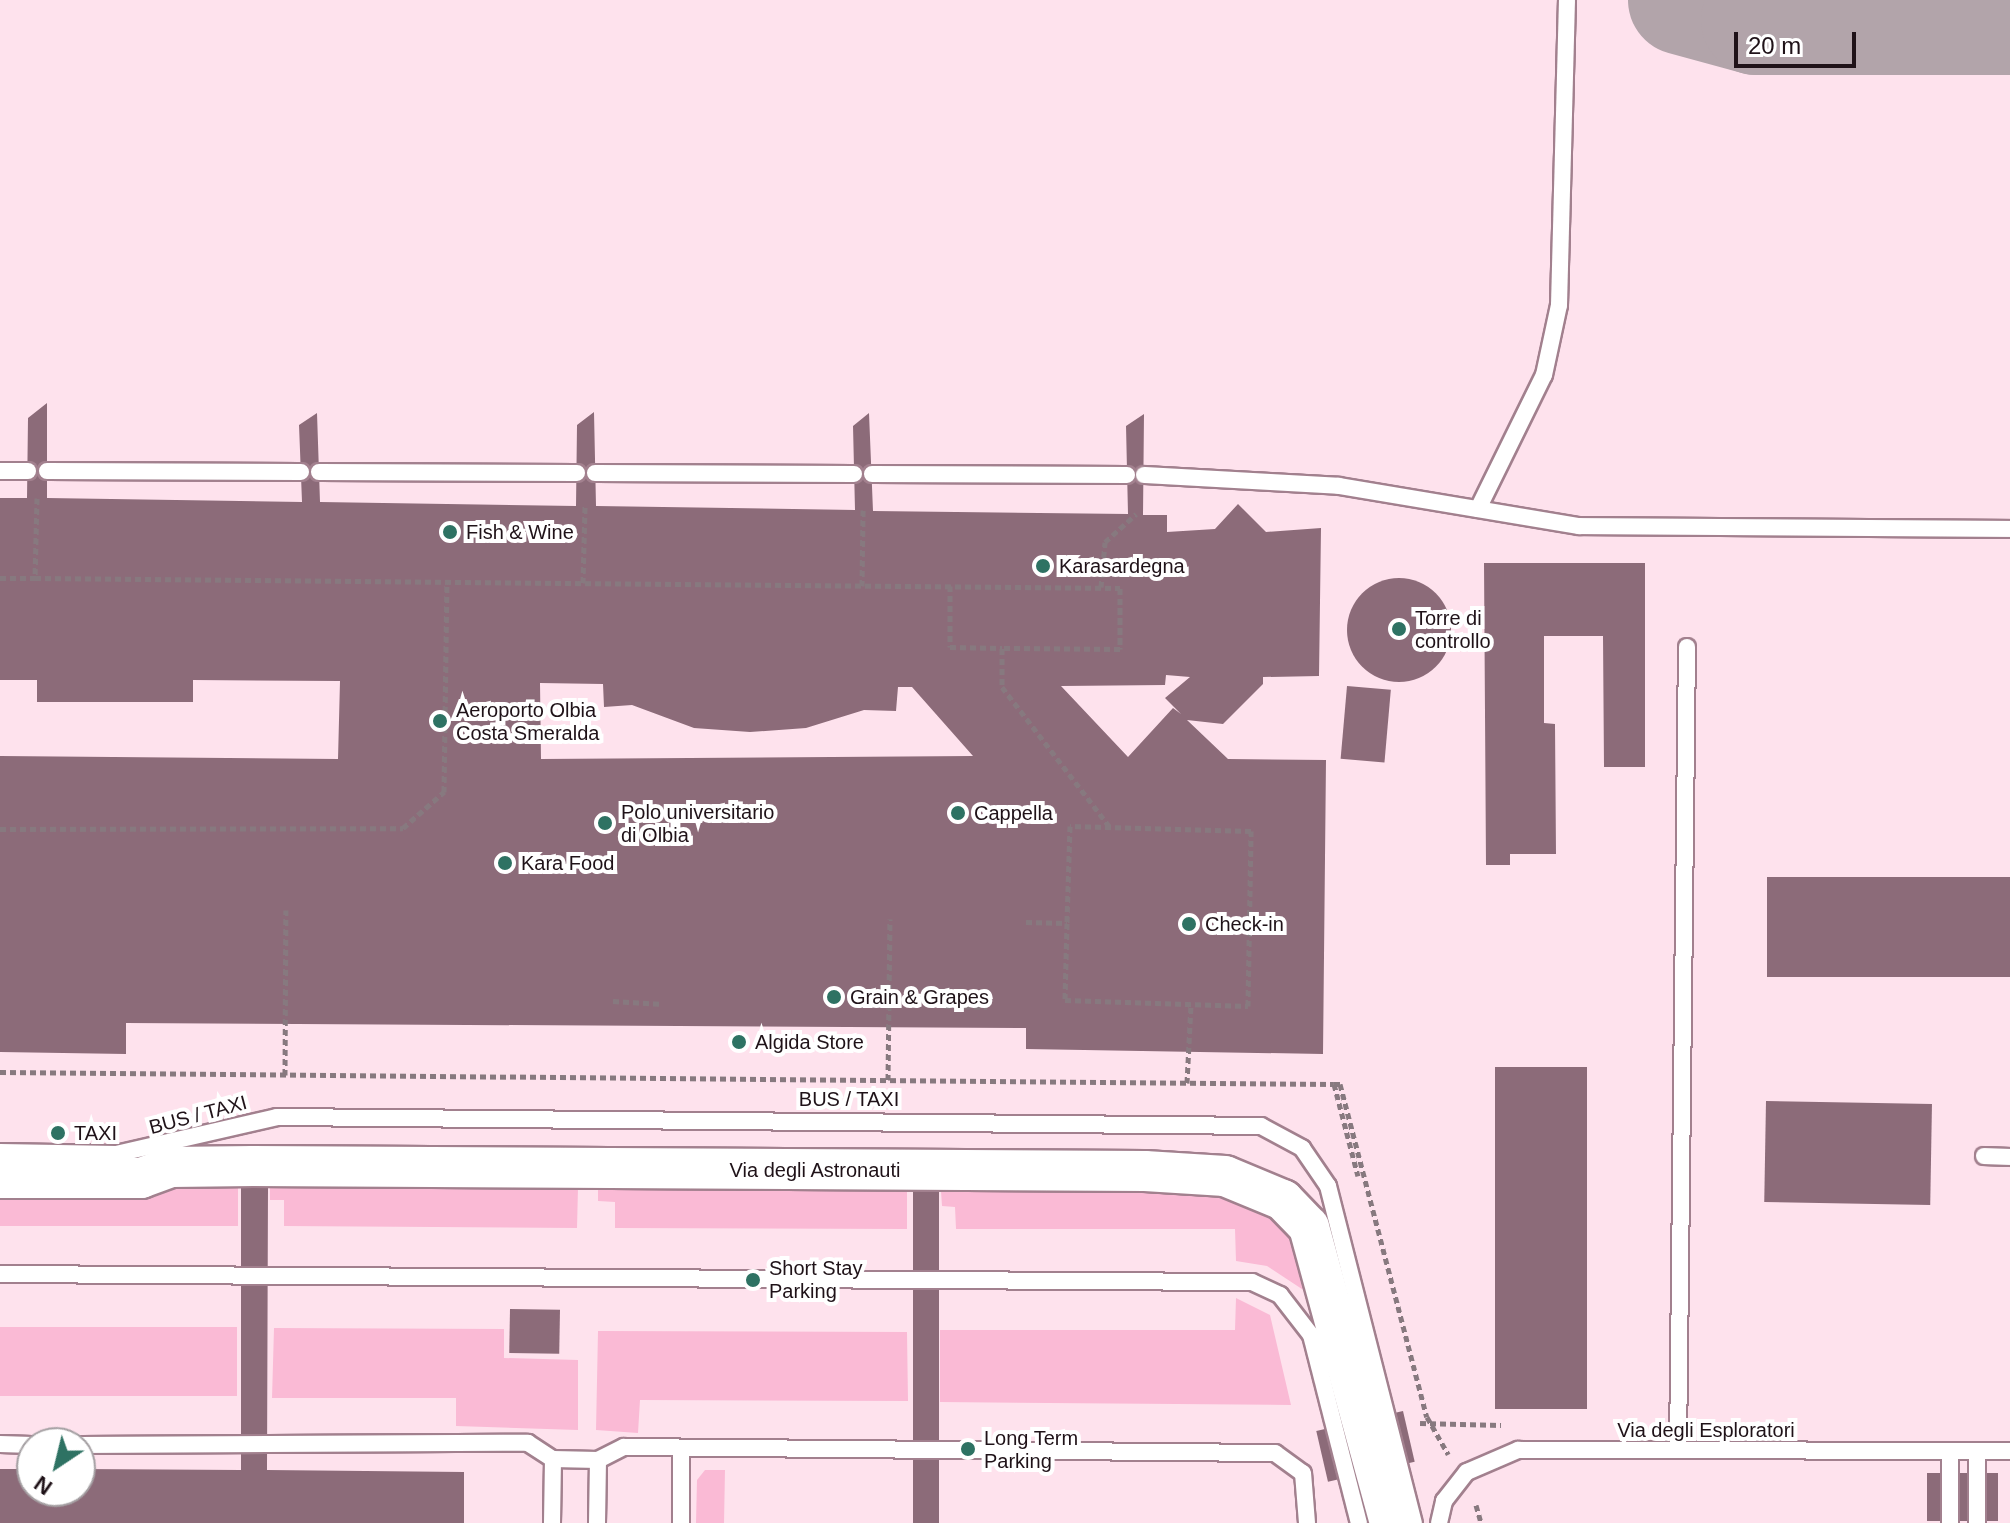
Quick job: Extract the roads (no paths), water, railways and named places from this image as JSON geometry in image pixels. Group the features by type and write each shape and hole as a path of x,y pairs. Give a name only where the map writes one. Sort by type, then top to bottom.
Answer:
{"street":[{"name":"Via degli Astronauti","path":"0,1178 141,1178 171,1167 253,1166 1225,1176 1283,1200 1309,1227 1390,1523"}],"lane":[{"path":"1478,509 1539,388 1559,305 1567,0"},
{"path":"0,471 28,471"},
{"path":"47,471 301,472"},
{"path":"319,472 577,473"},
{"path":"595,473 854,474"},
{"path":"872,474 1136,475 1339,486 1579,526 2010,529"},
{"path":"1678,1450 1687,647"},
{"name":"BUS / TAXI","path":"0,1152 116,1154 277,1117 1261,1126 1302,1148 1328,1186 1414,1523"},
{"path":"1984,1156 2010,1157"},
{"path":"0,1274 1252,1282 1280,1295 1311,1335 1359,1523"},
{"path":"96,1445 528,1443 553,1459 598,1460 624,1447 1275,1453 1303,1473 1307,1523"},
{"path":"681,1448 681,1523"},
{"name":"Via degli Esploratori","path":"1439,1523 1444,1501 1461,1478 1480,1462 1518,1450 2010,1451"},
{"path":"1950,1451 1950,1523"},
{"path":"1977,1451 1977,1523"},
{"path":"552,1523 553,1459"},
{"path":"597,1523 598,1460"}],"place":[{"name":"Fish & Wine","path":"450,532"},
{"name":"Karasardegna","path":"1043,566"},
{"name":"Torre di controllo","path":"1399,629"},
{"name":"Aeroporto Olbia Costa Smeralda","path":"440,721"},
{"name":"Cappella","path":"958,813"},
{"name":"Polo universitario di Olbia","path":"605,823"},
{"name":"Kara Food","path":"505,863"},
{"name":"Check-in","path":"1189,924"},
{"name":"Grain & Grapes","path":"834,997"},
{"name":"Algida Store","path":"739,1042"},
{"name":"TAXI","path":"58,1133"},
{"name":"Short Stay Parking","path":"753,1280"},
{"name":"Long Term Parking","path":"968,1449"}]}
